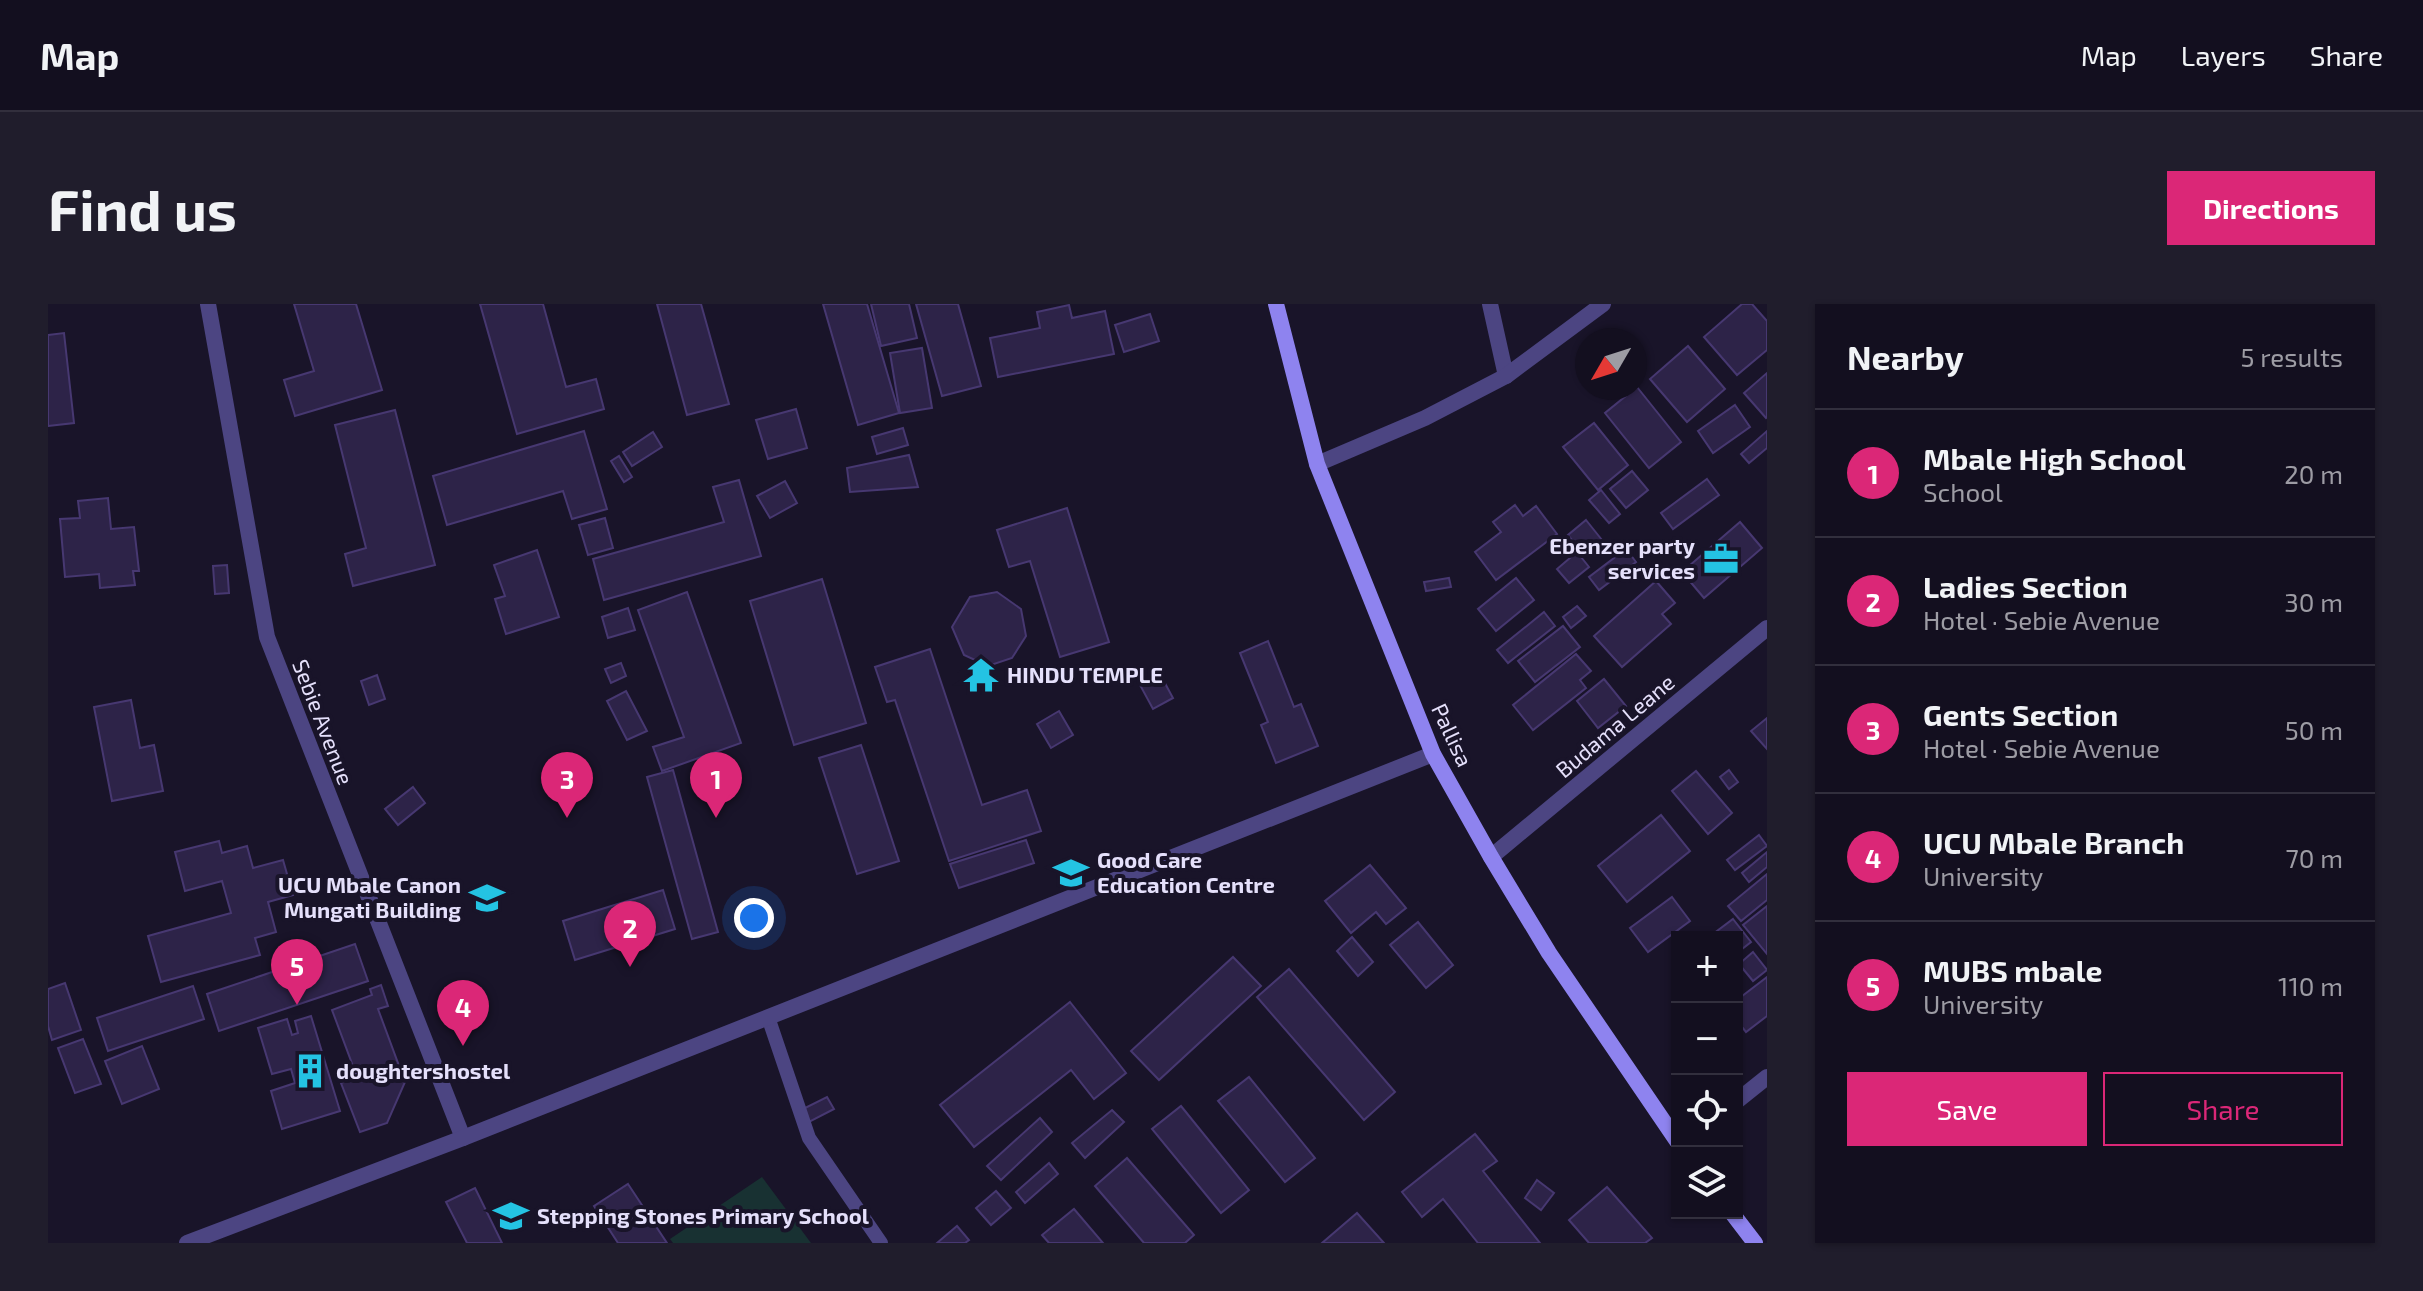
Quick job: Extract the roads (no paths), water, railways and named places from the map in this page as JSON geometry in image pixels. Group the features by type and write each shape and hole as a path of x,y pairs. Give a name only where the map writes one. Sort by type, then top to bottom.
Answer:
{"main road":[{"name":"Pallisa","path":"1276,304 1317,464 1433,754 1549,953 1671,1132"},
{"path":"1737,1219 1755,1243"}],"street":[{"name":"Sebie Avenue","path":"208,304 267,637 463,1138"},
{"path":"1490,304 1506,376"},
{"path":"1317,464 1425,418 1506,376 1603,304"},
{"name":"Budama Leane","path":"1491,857 1767,628"},
{"path":"187,1243 463,1138 1433,754"},
{"path":"1743,1096 1767,1077"},
{"path":"227,1227 236,1243"}],"lane":[{"path":"768,1017 809,1138 881,1243"}],"place":[{"name":"Ebenzer party services","path":"1721,559"},
{"name":"HINDU TEMPLE","path":"981,675"},
{"name":"Gents Section","path":"567,818"},
{"name":"Mbale High School","path":"716,818"},
{"name":"Good Care Education Centre","path":"1071,873"},
{"name":"UCU Mbale Canon Mungati Building","path":"487,898"},
{"name":"Ladies Section","path":"630,967"},
{"name":"MUBS mbale","path":"297,1005"},
{"name":"UCU Mbale Branch","path":"463,1046"},
{"name":"doughtershostel","path":"310,1071"},
{"name":"Stepping Stones Primary School","path":"511,1216"}]}
